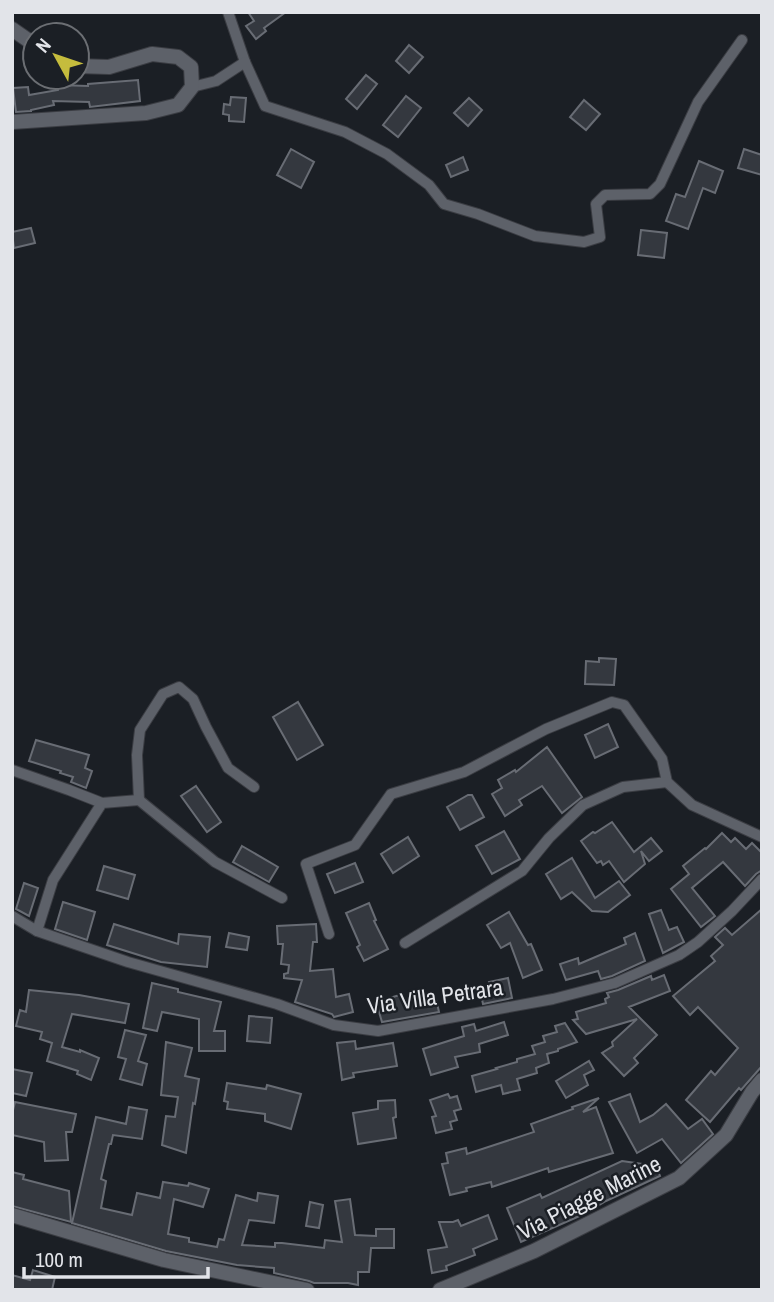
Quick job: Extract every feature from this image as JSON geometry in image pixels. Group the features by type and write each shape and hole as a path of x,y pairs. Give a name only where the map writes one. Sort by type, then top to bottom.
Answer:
{"street":[{"path":"228,12 245,62 265,106 345,132 387,154 429,185 444,204 536,236 584,242 600,237 596,204 605,195 650,194 660,184 698,102 741,40"},
{"path":"91,66 109,67 152,54 178,57 191,67 192,87"},
{"path":"12,122 146,113 178,105 192,87 216,81 245,62"},
{"path":"139,800 137,755 140,730 163,694 179,687 193,699 229,768 254,787"},
{"path":"329,934 306,864 355,845 391,794 464,772 546,729 612,702 624,705 662,759 667,782 692,805 762,837"},
{"path":"12,770 102,803 139,800 215,862 282,898"},
{"path":"405,943 522,871 549,838 583,805 623,787 667,782"},
{"path":"37,932 53,880 102,803"},
{"name":"Via Villa Petrara","path":"12,916 37,932 128,962 277,1004 334,1025 378,1031 553,999 615,983 679,955 698,942 762,879"},
{"name":"Via Piagge Marine","path":"440,1290 534,1251 678,1178 726,1135 762,1080"},
{"path":"12,1215 164,1260 307,1290"}],"building":[{"path":"248,12 286,12 264,28 266,31 256,39 246,26 254,21"},
{"path":"409,45 423,57 409,73 396,61"},
{"path":"366,75 377,84 357,109 346,99"},
{"path":"138,80 140,101 90,107 89,102 53,101 54,105 16,112 13,88 21,87 21,91 28,91 29,95 52,91 91,91 91,84"},
{"path":"406,96 421,108 398,137 383,125"},
{"path":"231,97 246,98 244,122 229,121 229,115 223,114 224,104 230,105"},
{"path":"469,98 482,110 468,126 454,113"},
{"path":"584,100 600,114 586,130 570,117"},
{"path":"291,149 314,162 301,188 277,175"},
{"path":"744,149 762,155 762,175 738,168"},
{"path":"463,157 468,170 451,177 446,165"},
{"path":"699,161 723,171 715,193 703,188 688,229 666,221 676,194 685,197"},
{"path":"31,228 35,243 14,248 12,232"},
{"path":"641,230 667,233 664,258 638,255"},
{"path":"599,658 616,659 614,685 585,684 586,661 599,662"},
{"path":"298,702 323,745 297,760 273,717"},
{"path":"608,724 618,747 595,758 585,735"},
{"path":"36,740 89,755 85,768 92,771 86,788 71,782 73,777 60,773 61,771 29,761"},
{"path":"547,747 582,797 562,813 542,786 519,800 522,805 505,816 492,794 502,788 498,780 515,770 516,772"},
{"path":"196,786 221,822 207,832 181,796"},
{"path":"472,795 484,817 460,830 447,807"},
{"path":"612,822 634,852 651,838 662,851 649,861 641,851 645,864 624,882 609,861 603,865 601,861 597,863 581,841"},
{"path":"504,831 520,859 492,874 476,846"},
{"path":"722,833 731,842 735,838 746,849 752,843 762,853 762,870 745,886 723,862 692,888 715,916 701,927 671,889 689,874 683,866"},
{"path":"408,837 419,856 393,873 381,854"},
{"path":"242,846 278,867 269,882 233,862"},
{"path":"572,858 595,898 619,881 630,895 608,912 592,911 572,892 561,899 546,874"},
{"path":"355,863 363,882 335,893 327,874"},
{"path":"104,866 135,875 128,899 97,890"},
{"path":"24,883 38,888 29,916 16,909"},
{"path":"63,902 95,912 87,940 55,929"},
{"path":"369,903 376,920 374,921 388,949 364,961 346,913"},
{"path":"762,909 762,1066 710,1122 686,1100 711,1071 715,1075 738,1048 698,1007 690,1015 673,996 715,961 711,956 723,945 715,937 725,928 732,935"},
{"path":"661,910 669,930 677,927 684,942 663,953 649,914"},
{"path":"509,912 528,945 531,944 542,970 523,978 510,943 501,948 487,925"},
{"path":"114,924 178,944 179,934 210,937 207,967 161,962 107,945"},
{"path":"316,924 317,942 313,942 310,971 333,969 336,997 349,994 353,1012 334,1017 295,1002 302,980 284,978 289,965 281,964 283,944 278,944 277,926"},
{"path":"229,933 249,937 247,950 226,947"},
{"path":"635,933 645,961 601,979 598,971 566,980 560,964 578,958 579,964 626,944 624,938"},
{"path":"664,975 670,991 629,1007 657,1035 634,1058 638,1063 624,1076 602,1053 613,1046 612,1042 637,1019 586,1034 573,1020 578,1019 576,1012 606,1003 605,999 609,997 607,993 651,976 652,980"},
{"path":"508,978 512,998 483,1004 481,995 491,993 489,982"},
{"path":"152,983 221,1002 214,1031 225,1031 225,1051 199,1051 199,1019 162,1012 157,1031 143,1028"},
{"path":"29,990 129,1004 125,1023 72,1014 62,1047 80,1050 99,1058 91,1080 77,1074 78,1071 47,1061 52,1043 40,1039 42,1032 16,1026 20,1010 26,1012"},
{"path":"403,994 405,1002 435,995 439,1012 382,1022 376,1002"},
{"path":"249,1016 272,1018 270,1043 247,1041"},
{"path":"504,1022 508,1035 479,1044 480,1052 455,1057 458,1067 431,1075 423,1049 464,1036 462,1027 474,1024 476,1031"},
{"path":"565,1023 577,1042 547,1054 549,1063 536,1068 537,1073 517,1079 520,1090 503,1094 501,1085 476,1092 472,1076 535,1054 532,1046 545,1042 543,1036 557,1032 555,1026"},
{"path":"125,1030 146,1035 138,1061 147,1064 142,1085 120,1079 126,1059 118,1057"},
{"path":"355,1041 356,1049 393,1043 397,1066 353,1073 354,1077 342,1080 337,1043"},
{"path":"166,1042 192,1048 185,1076 199,1079 186,1153 162,1145 166,1116 175,1117 178,1097 161,1095"},
{"path":"589,1061 594,1070 584,1075 588,1085 566,1098 556,1081"},
{"path":"12,1069 32,1073 26,1096 12,1093"},
{"path":"227,1083 266,1089 267,1085 301,1094 291,1129 265,1121 265,1114 227,1109 228,1102 224,1101"},
{"path":"448,1094 450,1098 457,1096 461,1109 454,1111 457,1120 450,1122 452,1129 436,1133 432,1117 436,1116 430,1100"},
{"path":"630,1094 640,1122 666,1104 688,1129 702,1119 713,1134 681,1163 662,1139 637,1153 609,1102"},
{"path":"599,1098 583,1112 596,1107 613,1153 549,1172 548,1168 492,1187 491,1182 466,1188 467,1191 450,1195 442,1164 448,1163 446,1153 466,1148 467,1154 534,1132 531,1124"},
{"path":"395,1100 396,1117 393,1118 396,1138 358,1144 353,1113 378,1109 378,1101"},
{"path":"15,1102 76,1114 72,1132 66,1132 68,1160 45,1161 44,1142 12,1135"},
{"path":"129,1107 147,1110 142,1139 113,1135 101,1179 106,1181 101,1208 132,1215 137,1193 160,1198 163,1182 188,1186 189,1183 209,1189 203,1207 174,1199 168,1234 189,1238 189,1242 217,1247 219,1239 224,1240 236,1195 257,1201 258,1193 278,1196 274,1223 249,1220 242,1245 275,1247 275,1243 282,1243 324,1248 325,1240 342,1242 335,1201 350,1199 355,1235 376,1236 376,1229 394,1229 394,1248 371,1248 369,1272 358,1272 358,1285 314,1283 274,1273 274,1268 237,1265 166,1251 72,1223 96,1117 126,1124"},
{"path":"622,1161 656,1166 660,1176 521,1242 507,1208 540,1194 542,1198"},
{"path":"12,1172 24,1175 23,1179 69,1191 71,1222 12,1206"},
{"path":"310,1202 323,1205 319,1228 306,1226"},
{"path":"488,1215 497,1239 473,1249 475,1255 446,1266 447,1270 432,1273 428,1250 447,1247 439,1222 458,1220 461,1226"},
{"path":"33,1270 55,1277 52,1290 12,1290 12,1275 30,1280"}]}
